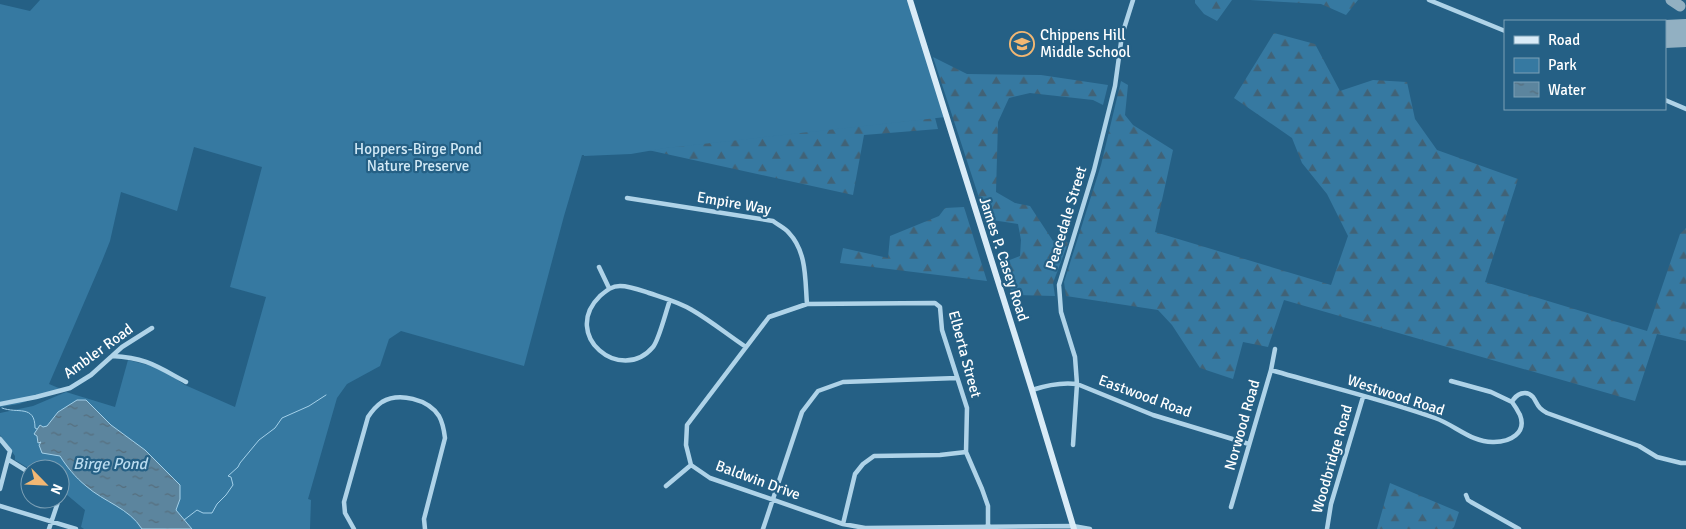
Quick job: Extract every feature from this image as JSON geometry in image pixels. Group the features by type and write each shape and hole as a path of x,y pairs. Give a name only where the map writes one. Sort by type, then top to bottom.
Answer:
{"main road":[{"name":"James P. Casey Road","path":"910,0 1074,528"}],"street":[{"name":"Peacedale Street","path":"1073,445 1077,384 1075,357 1061,312 1059,285 1094,170 1115,86 1122,35 1132,0"},
{"path":"1429,0 1504,31"},
{"path":"1666,100 1686,109"},
{"name":"Empire Way","path":"628,198 773,221 789,233 799,247 803,262 807,304"},
{"path":"599,267 609,288"},
{"path":"670,300 654,346 640,358 626,360 608,357 598,349 587,331 587,317 594,302 609,288 618,286 630,287 670,300 692,310 746,347"},
{"name":"Elberta Street","path":"807,304 930,302 938,304 942,330 967,408 966,452 988,506 988,526"},
{"path":"666,486 692,465 686,445 687,425 769,316 807,304"},
{"name":"Ambler Road","path":"0,404 70,388 91,375 122,347 152,328"},
{"name":"Norwood Road","path":"1231,507 1271,370 1275,350"},
{"path":"112,356 131,357 149,362 186,382"},
{"name":"Westwood Road","path":"1271,370 1437,418 1474,438 1490,442 1508,441 1519,434 1521,429 1520,416 1512,402"},
{"path":"763,529 802,412 818,391 843,382 958,378"},
{"path":"1451,381 1491,392 1512,402 1515,396 1527,393 1533,397 1538,407 1547,413 1639,446 1657,457 1686,463"},
{"name":"Eastwood Road","path":"1032,390 1051,384 1077,384 1153,415 1249,444"},
{"path":"354,529 345,513 344,502 368,416 382,402 400,397 426,404 439,416 444,426 445,438 424,519 425,529"},
{"name":"Woodbridge Road","path":"1327,529 1330,504 1363,397"},
{"path":"0,439 10,451 0,489"},
{"path":"844,524 855,474 863,464 874,456 940,455 966,452"},
{"path":"8,460 20,467"},
{"name":"Baldwin Drive","path":"692,465 710,478 844,524 866,528 988,526 1001,528 1090,529"},
{"path":"1466,495 1471,502 1519,529"},
{"path":"0,506 76,529"},
{"path":"49,529 56,509"}],"green space":[{"name":"Hoppers-Birge Pond Nature Preserve","path":"40,0 910,0 946,117 666,148 631,154 582,155 524,366 401,331 389,339 380,366 347,384 337,398 308,499 311,500 310,529 84,529 81,527 85,510 70,497 70,459 20,459 20,463 15,460 15,456 0,435 0,413 33,406 66,392 115,407 128,360 160,368 185,385 235,407 266,297 230,287 262,167 194,147 177,211 121,192 110,241 49,384 61,389 19,404 0,407 0,4 30,11"},
{"path":"1195,0 1232,0 1217,21 1204,14 1195,3"},
{"path":"1250,0 1358,0 1346,15 1321,4"},
{"path":"1274,33 1315,44 1340,91 1373,80 1407,82 1415,119 1437,150 1518,179 1485,282 1647,331 1680,234 1686,228 1686,341 1657,334 1635,401 1284,300 1268,347 1243,342 1233,379 1200,368 1172,325 1158,310 1066,296 1064,282 1101,165 1121,81 1128,85 1125,115 1133,125 1173,150 1155,232 1331,285 1348,236 1327,194 1302,163 1292,138 1234,98"},
{"path":"933,57 967,74 1041,75 1108,85 1103,105 1093,100 1030,93 1009,98 998,122 996,192 1015,203 1030,206 1053,241 1062,237 1068,243 1053,283 1055,296 1012,295 1002,263 1020,256 1021,240 1018,224 986,219"},
{"path":"933,110 938,129 864,135 853,195 648,150"},
{"path":"964,207 987,281 840,263 843,248 888,258 890,236 939,216 945,208"},
{"path":"1390,483 1459,512 1454,527 1452,529 1377,529"}],"water":[{"name":"Birge Pond","path":"77,400 86,400 111,425 145,450 180,485 180,499 176,510 192,529 142,529 123,510 82,483 70,469 70,459 62,459 60,456 42,453 39,445 41,442 38,443 37,436 34,434 40,425 43,427 47,426 58,412"}],"waterway":[{"path":"184,520 197,510 203,513 212,513 233,485 231,477 228,476 238,467 259,440 275,428 282,418 309,406 326,395"},
{"path":"2,408 29,413 37,429"}],"taxiway":[{"path":"1671,0 1680,6"}],"runway":[{"path":"1666,34 1686,33"}],"place":[{"name":"Chippens Hill Middle School","path":"1022,44"}]}
